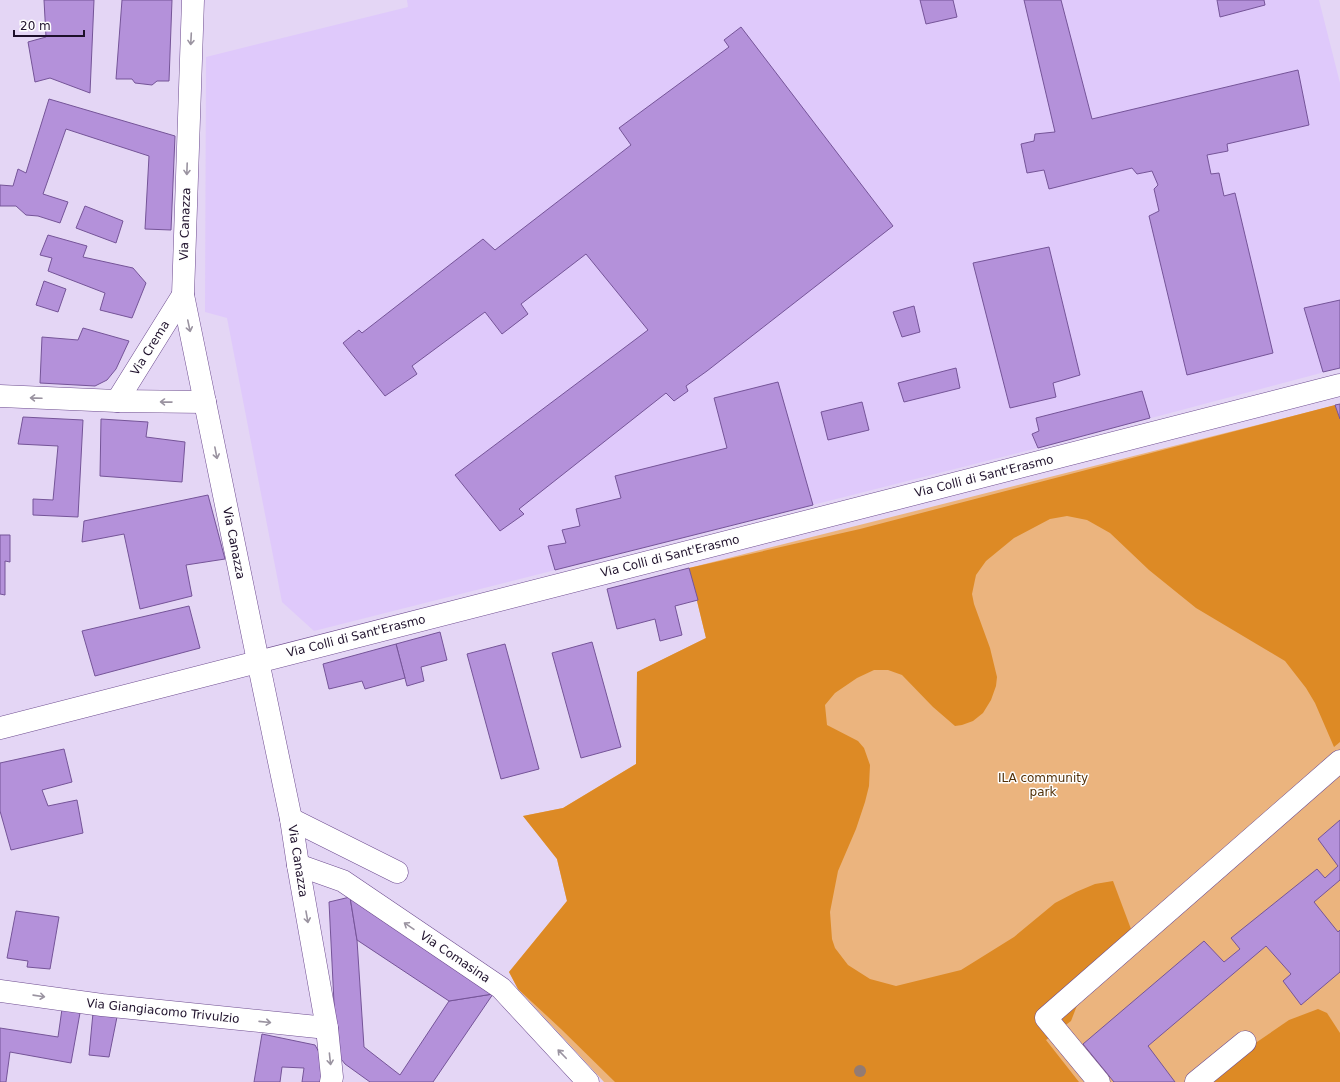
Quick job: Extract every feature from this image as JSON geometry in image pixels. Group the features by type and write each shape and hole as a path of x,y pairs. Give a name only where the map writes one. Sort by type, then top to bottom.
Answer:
{"street":[{"name":"Via Canazza","path":"194,0 191,44 183,295 291,819 327,1028 332,1077 331,1082"},
{"name":"Via Crema","path":"116,401 183,295"},
{"name":"Via Colli di Sant'Erasmo","path":"0,728 1340,384"},
{"path":"0,396 116,401 205,402"},
{"path":"1099,1082 1046,1018 1340,762"},
{"path":"291,819 397,872"},
{"name":"Via Comasina","path":"298,865 343,881 501,988 588,1082"},
{"name":"Via Giangiacomo Trivulzio","path":"0,991 102,1005 327,1028"},
{"path":"1196,1082 1245,1042"}],"shaded area":[{"path":"407,0 1319,0 1340,83 1340,368 1038,448 314,631 282,602 227,318 205,312 206,57 408,7"},
{"path":"1335,405 1340,419 1340,742 1334,747 1315,703 1306,688 1285,661 1196,608 1149,570 1110,533 1087,520 1067,516 1050,519 1014,538 986,561 976,575 972,594 974,604 990,648 997,677 996,686 991,700 983,713 973,721 955,726 933,707 902,675 888,670 874,670 857,678 835,693 825,705 827,725 858,741 864,748 870,765 869,786 865,802 856,829 838,871 830,912 832,939 835,948 848,965 870,979 896,986 961,970 1014,937 1055,903 1095,884 1113,881 1137,945 1083,990 1071,1021 1046,1040 1079,1082 615,1082 518,989 509,972 567,901 557,859 523,816 563,808 636,764 637,672 706,638 689,568 860,529"},
{"path":"1318,1009 1327,1013 1340,1033 1340,1082 1207,1082 1254,1044 1289,1020"}],"green space":[{"name":"ILA community park","path":"1340,404 1340,1082 604,1082 518,989 509,972 567,901 557,859 523,816 563,808 636,764 637,672 706,638 689,568"}],"building":[{"path":"44,0 94,0 90,93 50,78 35,82 28,42 46,37"},
{"path":"122,0 172,0 169,81 157,81 152,85 135,83 132,79 116,79"},
{"path":"920,0 953,0 957,17 926,24"},
{"path":"1024,0 1061,0 1092,119 1298,70 1309,125 1227,144 1228,151 1207,155 1211,174 1219,173 1224,196 1235,193 1273,353 1187,375 1149,216 1159,211 1154,189 1158,185 1152,171 1137,174 1132,168 1049,189 1044,170 1027,173 1021,144 1034,141 1035,134 1055,132"},
{"path":"1217,0 1264,0 1265,5 1220,17"},
{"path":"741,27 893,226 686,386 688,391 674,401 666,393 519,509 524,514 500,531 455,475 648,330 586,254 521,304 528,314 502,334 485,312 412,366 417,374 385,396 343,343 359,330 362,333 483,239 495,250 631,145 619,128 729,47 724,40"},
{"path":"49,99 175,136 171,230 145,229 149,156 66,129 43,194 68,202 60,223 38,216 26,215 16,206 0,206 0,185 13,186 18,169 26,173"},
{"path":"85,206 123,221 116,243 76,228"},
{"path":"48,235 87,246 83,257 133,268 146,283 132,318 100,310 105,293 48,271 52,258 40,255"},
{"path":"1049,247 1080,375 1053,383 1056,397 1010,408 973,263"},
{"path":"44,281 66,289 58,312 36,305"},
{"path":"1340,300 1340,368 1323,372 1304,308"},
{"path":"914,306 920,332 902,337 893,312"},
{"path":"83,328 129,341 116,369 107,380 95,386 40,383 42,337 78,340"},
{"path":"956,368 960,388 904,402 898,383"},
{"path":"778,382 813,505 555,570 548,546 566,543 562,530 580,526 576,509 621,498 615,476 727,448 714,398"},
{"path":"1142,391 1150,418 1038,448 1032,434 1039,431 1036,418"},
{"path":"862,402 869,430 828,440 821,412"},
{"path":"1340,404 1340,419 1335,405"},
{"path":"23,417 83,420 78,517 33,515 33,499 53,500 58,446 18,444"},
{"path":"101,419 148,422 146,437 185,442 182,482 100,476"},
{"path":"208,495 225,559 186,565 192,596 140,609 124,534 82,542 84,521"},
{"path":"0,535 10,535 10,562 5,561 5,595 0,594"},
{"path":"689,568 698,600 675,606 682,635 660,641 655,619 617,629 607,589"},
{"path":"189,606 200,648 95,676 82,631"},
{"path":"440,632 447,660 421,667 424,681 407,686 396,644"},
{"path":"592,642 621,747 581,758 552,653"},
{"path":"396,644 405,678 365,689 362,681 329,689 323,664"},
{"path":"505,644 539,769 501,779 467,654"},
{"path":"64,749 72,782 42,790 48,806 77,800 83,833 11,850 0,811 0,763"},
{"path":"1340,820 1340,880 1314,902 1338,932 1340,930 1340,972 1301,1005 1283,981 1291,974 1266,946 1148,1046 1175,1082 1114,1082 1083,1044 1204,941 1224,962 1240,949 1231,938 1317,869 1325,878 1338,866 1318,839"},
{"path":"350,897 357,940 364,1047 400,1075 449,1001 493,994 433,1082 370,1082 345,1064 338,1055 336,1043 329,902"},
{"path":"350,897 493,994 449,1001 357,940"},
{"path":"16,911 59,917 50,969 27,967 28,961 7,958"},
{"path":"62,1009 80,1013 71,1063 10,1052 6,1082 0,1082 0,1028 58,1037"},
{"path":"93,1013 117,1017 109,1057 89,1055"},
{"path":"262,1034 315,1045 325,1063 323,1082 302,1082 304,1068 282,1067 280,1082 254,1082"}]}
